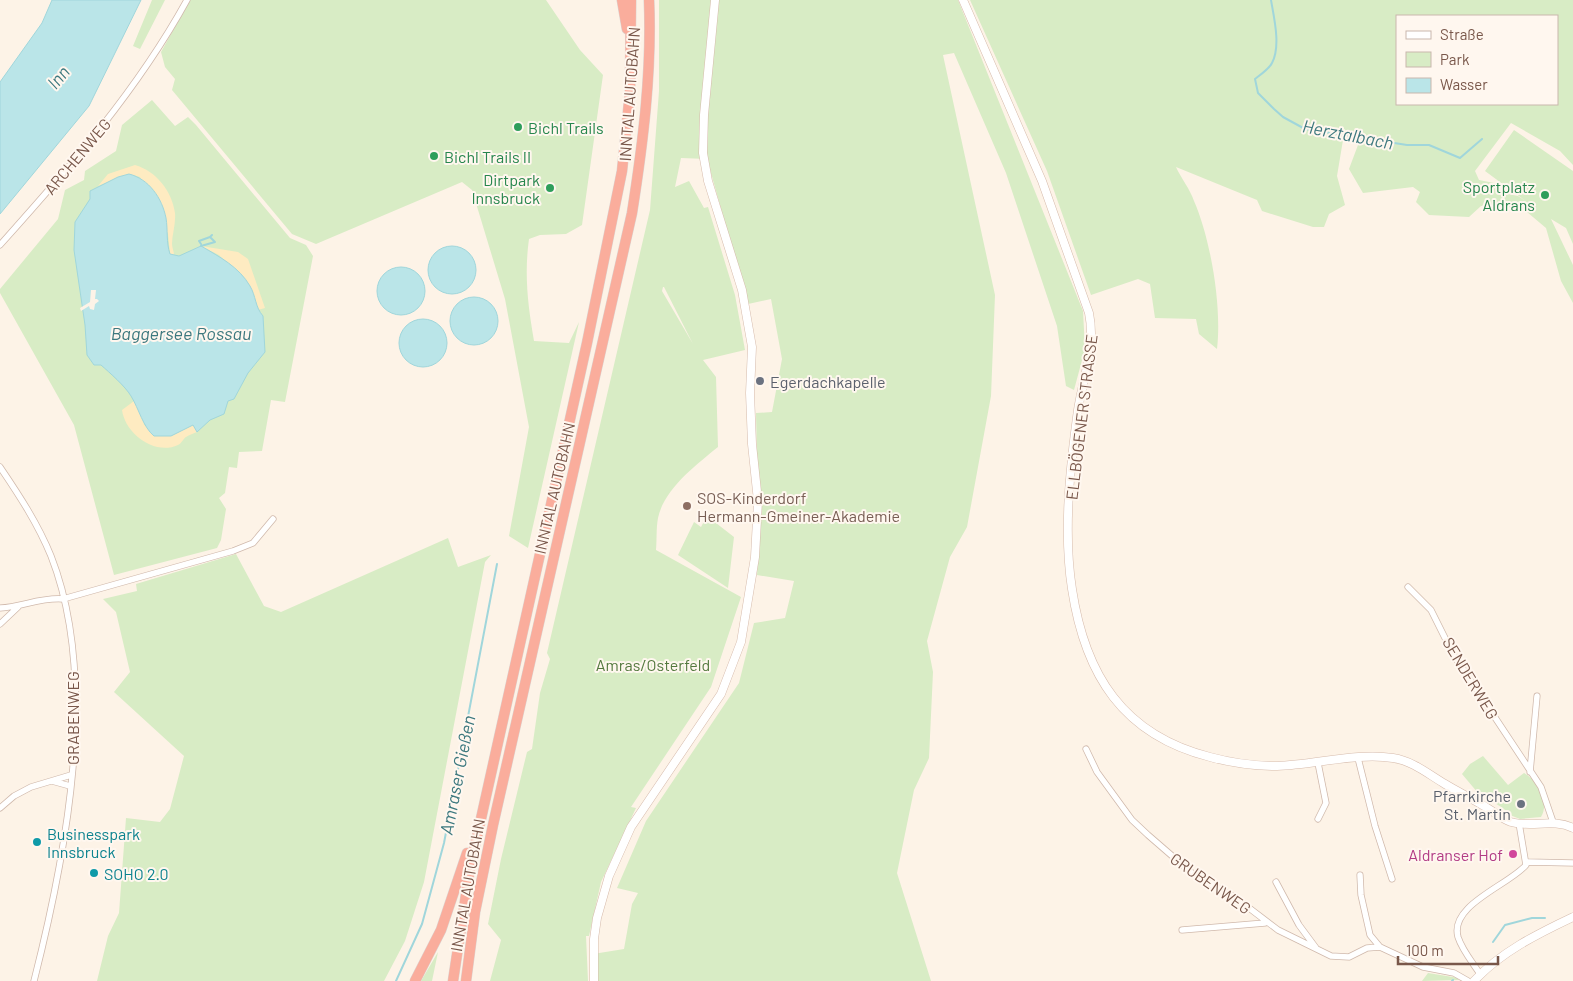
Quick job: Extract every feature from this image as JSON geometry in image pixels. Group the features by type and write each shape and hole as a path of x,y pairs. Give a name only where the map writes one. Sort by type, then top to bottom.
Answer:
{"highway":[{"path":"622,0 626,26 632,42"},
{"name":"INNTAL AUTOBAHN","path":"454,981 463,907 477,834 605,262 622,171 630,92 632,0"},
{"name":"INNTAL AUTOBAHN","path":"466,981 483,872 632,214 645,117 649,64 649,0"},
{"path":"415,981 442,930 466,853 477,834"}],"main road":[{"path":"594,981 594,938 603,894 609,876 631,827 721,694 741,642 755,557 758,509 750,393 752,347 742,290 708,182 703,153 704,115 715,0"},
{"name":"ELLBÖGENER STRASSE","path":"963,0 1042,181 1084,295 1091,321 1091,353 1078,410 1068,527 1072,591 1089,654 1100,679 1119,706 1151,732 1172,744 1199,754 1246,764 1275,766 1358,758 1391,757 1405,761 1502,817 1519,823"},
{"path":"1519,823 1553,822 1573,828"},
{"path":"1474,981 1480,974 1518,945 1573,918"}],"street":[{"name":"ARCHENWEG","path":"0,245 98,134 148,62 187,0"},
{"name":"GRABENWEG","path":"0,467 31,514 51,556 63,599 72,652 75,732 70,786 63,846 34,981"},
{"path":"0,608 18,607 44,599 63,599 234,551 253,543 273,519"},
{"name":"SENDERWEG","path":"1408,587 1431,610 1453,654 1545,794 1553,822"},
{"path":"0,624 18,607"},
{"path":"1530,772 1537,696"},
{"name":"GRUBENWEG","path":"1086,749 1097,772 1140,828 1193,874 1236,898 1265,923 1339,958 1353,956 1367,948 1380,947"},
{"path":"1358,758 1375,826 1392,879"},
{"path":"1318,763 1326,803 1318,819"},
{"path":"0,808 14,796 31,787 71,775"},
{"path":"52,780 70,786"},
{"path":"1519,823 1528,862"},
{"path":"1480,974 1458,938 1460,918 1466,909 1514,876 1528,862 1573,863"},
{"path":"1360,875 1361,895 1370,935 1380,947 1423,966 1454,973 1468,981"},
{"path":"1276,882 1299,926 1317,949"},
{"name":"GRUBENWEG","path":"1182,930 1265,923"}],"green space":[{"path":"152,0 165,0 140,49 133,46"},
{"path":"190,0 546,0 580,50 603,75 582,225 566,234 540,235 529,239 527,290 534,341 569,343 579,322 528,548 509,536 529,427 505,299 472,190 462,182 316,244 292,234 172,90 175,79 165,67 161,52"},
{"name":"Amras/Osterfeld","path":"659,0 958,0 1083,311 1085,349 1074,390 1066,386 1057,326 1006,173 954,53 943,55 995,295 991,396 967,527 950,557 927,641 933,672 929,758 914,790 897,873 931,981 595,981 593,954 624,949 632,904 638,893 617,888 646,821 739,683 754,623 785,618 794,581 757,575 761,503 756,413 772,412 782,359 771,299 748,304 707,159 681,158 675,187 689,181 704,208 708,207 735,295 745,350 703,360 716,377 718,447 682,478 667,497 661,507 658,518 656,550 741,597 711,687 631,807 636,808 601,882 589,936 586,936 588,981 490,981 501,940 488,924 501,859 527,752 532,749 540,693 550,659 547,653 650,210 659,91","holes":["664,287 693,344 662,291"]},
{"path":"970,0 1573,0 1573,165 1560,151 1511,123 1475,171 1479,180 1494,183 1503,193 1518,196 1527,202 1485,171 1514,130 1573,171 1573,244 1566,228 1551,219 1573,265 1573,303 1561,281 1546,228 1521,207 1481,206 1469,217 1429,215 1416,202 1420,192 1413,187 1363,193 1349,169 1358,145 1343,140 1337,176 1345,205 1329,214 1324,227 1313,227 1262,211 1257,200 1176,167 1200,217 1210,254 1218,314 1217,349 1199,334 1196,319 1155,318 1150,284 1138,279 1091,295 1047,171"},
{"path":"152,100 175,126 188,117 290,238 306,245 313,256 285,402 271,400 262,451 239,452 237,468 229,467 225,493 219,498 226,509 221,540 217,548 114,575 74,425 0,293 0,289 58,219 65,190 84,180 85,171 116,151 122,125"},
{"path":"707,516 734,537 728,588 678,555 694,522 701,527"},
{"path":"448,538 458,567 491,555 485,562 424,882 405,941 384,981 97,981 108,936 119,913 126,818 160,822 170,809 184,756 114,692 130,672 116,612 103,599 137,591 136,584 236,554 264,606 281,612"},
{"path":"1483,756 1508,785 1524,773 1534,781 1543,799 1544,805 1541,817 1520,819 1510,815 1503,808 1478,793 1462,774 1470,764"},
{"path":"438,952 432,981 421,981"},
{"path":"1428,973 1459,978 1458,980 1422,981"}],"sand":[{"path":"135,165 150,172 167,190 175,213 172,244 174,255 170,254 168,234 140,177 129,174 98,186 108,174"},
{"path":"201,246 238,252 248,259 265,308 258,310 250,286 219,255"},
{"path":"134,401 143,417 144,425 171,436 193,424 197,432 186,437 178,445 169,448 151,445 135,434 124,419 122,410"}],"water":[{"name":"Inn","path":"52,0 141,0 89,106 0,214 0,82 42,23"},
{"name":"Baggersee Rossau","path":"129,174 143,180 158,197 166,218 170,254 179,256 201,246 222,258 246,279 258,309 263,316 265,352 248,373 234,399 228,401 224,414 210,420 197,432 193,425 171,436 154,436 147,428 134,401 125,388 101,365 94,365 87,355 85,325 74,250 75,222 90,199 90,191 118,177"},
{"path":"452,246 461,248 469,253 474,261 476,270 474,279 469,287 461,292 452,294 443,292 435,287 430,279 428,270 430,261 435,253 443,248"},
{"path":"401,267 410,269 418,274 423,282 425,291 423,300 418,308 410,313 401,315 392,313 384,308 379,300 377,291 379,282 384,274 392,269"},
{"path":"474,297 483,299 491,304 496,312 498,321 496,330 491,338 483,343 474,345 465,343 457,338 452,330 450,321 452,312 457,304 465,299"},
{"path":"423,319 432,321 440,326 445,334 447,343 445,352 440,360 432,365 423,367 414,365 406,360 401,352 399,343 401,334 406,326 414,321"}],"pier":[{"path":"91,290 96,290 95,299 99,301 95,304 94,310 90,309 89,306 81,311 80,308 90,302"}],"waterway":[{"name":"Herztalbach","path":"1271,0 1276,32 1275,56 1269,67 1255,79 1258,93 1283,117 1305,129 1407,145 1429,145 1460,158 1482,139"},
{"path":"201,246 215,242 210,237 212,235"},
{"path":"201,244 199,241 210,237"},
{"name":"Amraser Gießen","path":"396,981 422,924 444,843 497,564"},
{"path":"1493,942 1505,925 1532,918 1545,918"}],"place":[{"name":"Bichl Trails","path":"518,127"},
{"name":"Bichl Trails II","path":"434,156"},
{"name":"Dirtpark Innsbruck","path":"550,188"},
{"name":"Sportplatz Aldrans","path":"1545,195"},
{"name":"Egerdachkapelle","path":"760,381"},
{"name":"SOS-Kinderdorf Hermann-Gmeiner-Akademie","path":"687,506"},
{"name":"Pfarrkirche St. Martin","path":"1521,804"},
{"name":"Businesspark Innsbruck","path":"37,842"},
{"name":"Aldranser Hof","path":"1513,854"},
{"name":"SOHO 2.0","path":"94,873"}]}
